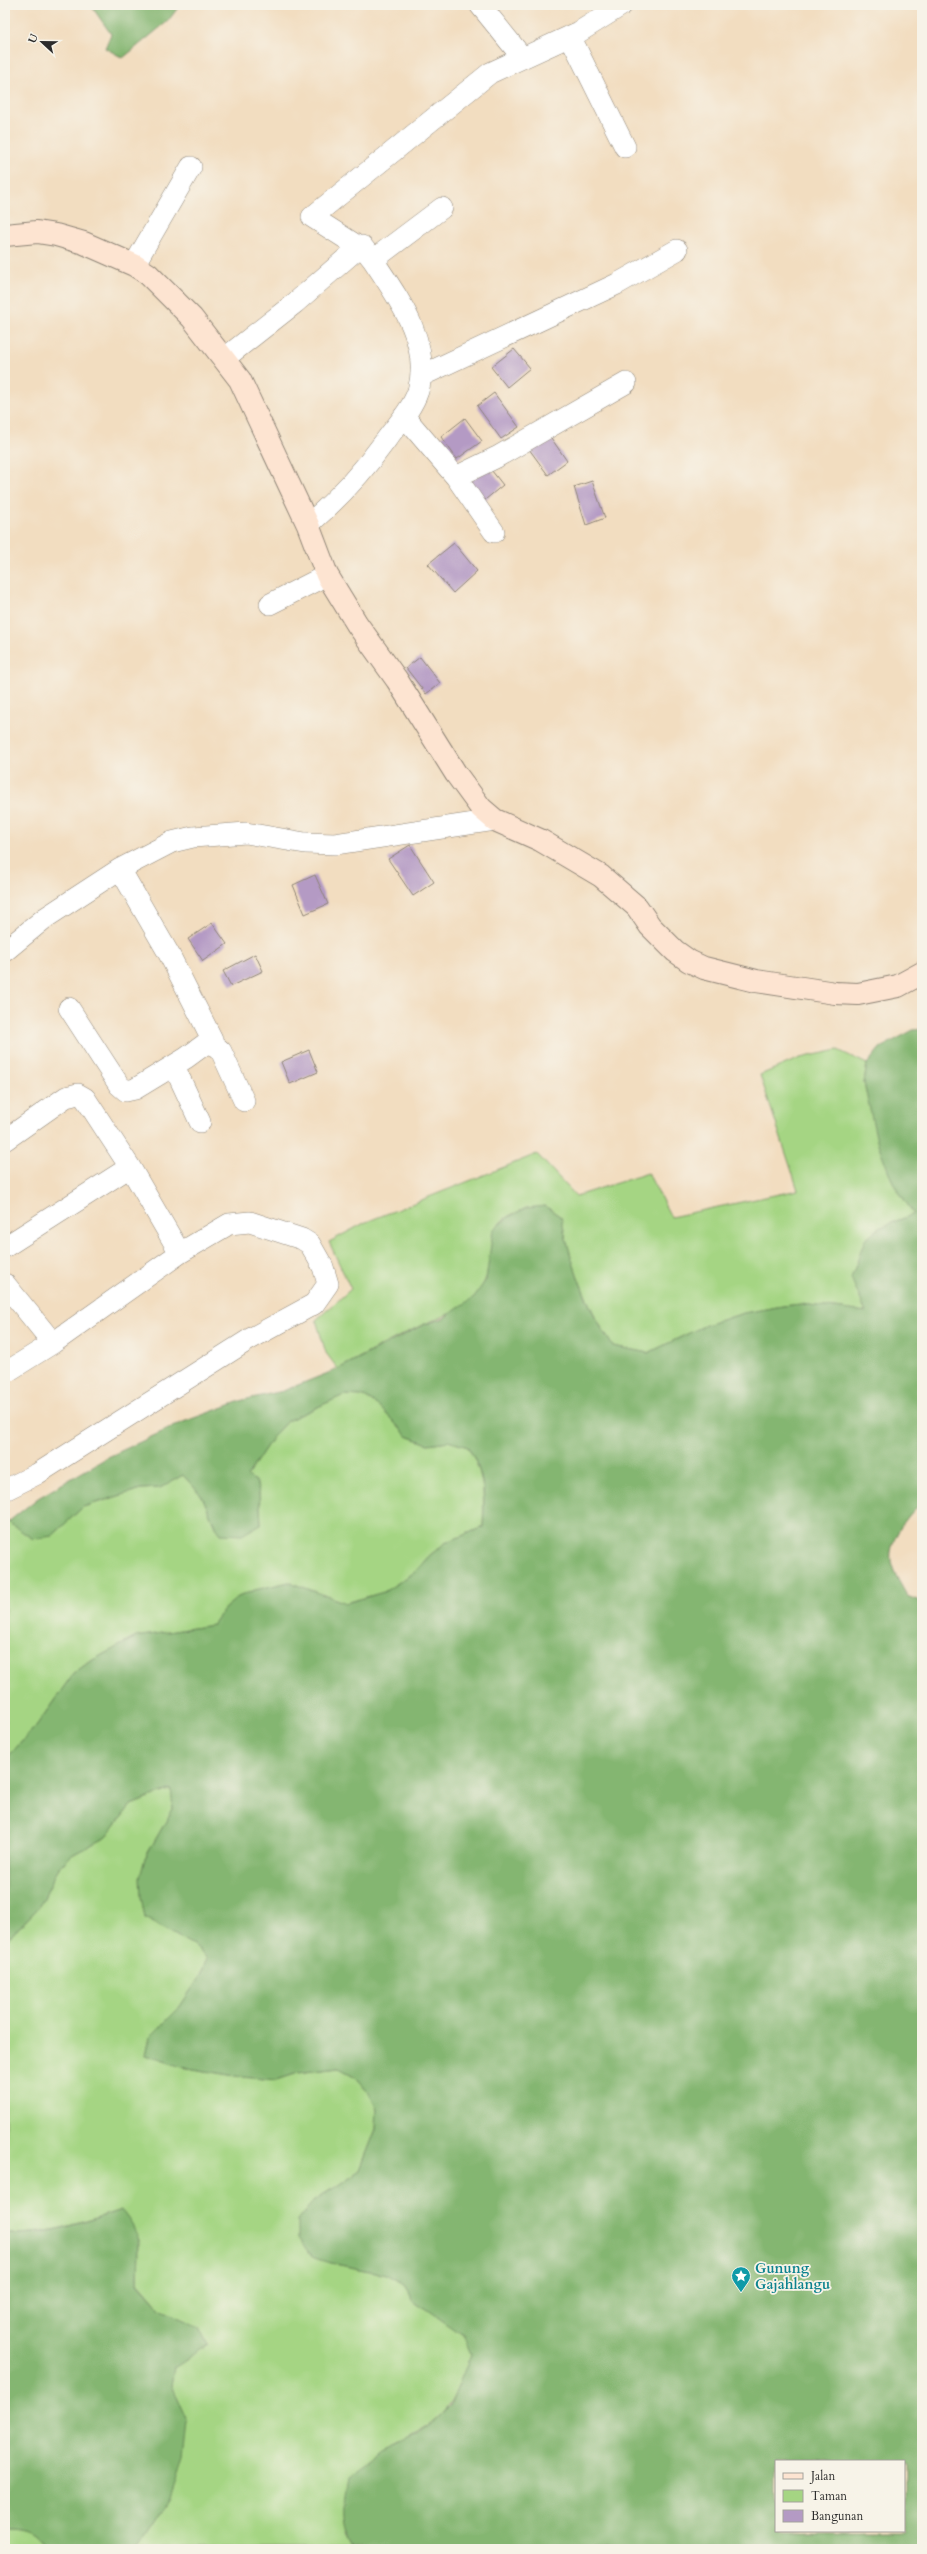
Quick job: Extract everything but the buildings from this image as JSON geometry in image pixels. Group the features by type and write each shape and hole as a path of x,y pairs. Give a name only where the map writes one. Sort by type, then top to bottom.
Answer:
{"street":[{"path":"480,5 522,57"},
{"path":"308,525 360,476 404,416 417,392 421,376 420,356 413,325 358,254 312,217 432,122 473,85 490,73 570,36 622,5"},
{"path":"570,36 625,147"},
{"path":"134,265 191,167"},
{"path":"224,358 358,254 442,208"},
{"path":"5,235 37,232 56,235 84,243 134,265 148,274 184,309 240,380 308,525 327,575 358,624 397,680 456,774 481,808 495,820 540,840 601,876 637,907 650,926 675,951 689,961 704,968 771,983 835,993 858,994 898,986 920,977"},
{"path":"421,376 617,284 677,250"},
{"path":"456,477 497,457 626,383"},
{"path":"404,416 456,477 494,532"},
{"path":"270,604 327,575"},
{"path":"5,951 45,918 120,869 172,842 193,837 246,833 305,843 335,844 495,820"},
{"path":"120,869 211,1033 211,1042 221,1051 244,1100"},
{"path":"69,1008 124,1090 130,1091 174,1066 211,1042"},
{"path":"174,1066 200,1122"},
{"path":"5,1140 66,1097 78,1094 85,1098 130,1167 180,1253"},
{"path":"5,1247 130,1167"},
{"path":"5,1373 53,1343 180,1253 229,1224 250,1222 302,1239 310,1244 323,1267 328,1284 314,1304 296,1316 250,1339 37,1474 5,1490"},
{"path":"5,1284 53,1343"}],"green space":[{"path":"87,5 180,5 168,21 123,58 105,48 111,34 92,7"},
{"path":"922,1029 922,1503 904,1522 894,1539 891,1557 895,1573 907,1596 922,1602 922,2549 352,2549 343,2522 343,2504 347,2475 385,2448 420,2432 436,2420 450,2406 471,2354 463,2335 413,2300 403,2284 386,2274 330,2263 311,2257 298,2238 298,2220 311,2204 360,2170 376,2129 377,2109 368,2091 356,2077 339,2068 298,2073 277,2080 241,2077 182,2067 146,2055 150,2037 179,2008 201,1975 207,1958 193,1945 145,1918 141,1897 140,1877 145,1858 173,1809 171,1789 131,1805 106,1837 72,1855 58,1869 40,1906 5,1942 5,1760 36,1726 73,1674 89,1662 136,1637 213,1625 224,1609 238,1597 255,1590 289,1582 346,1603 384,1592 415,1572 429,1556 445,1543 483,1527 484,1495 478,1467 468,1447 448,1441 428,1444 407,1436 380,1407 363,1396 344,1395 287,1421 274,1435 247,1476 256,1481 259,1492 261,1524 242,1535 221,1534 215,1526 202,1496 183,1475 160,1488 141,1489 83,1507 52,1536 33,1539 8,1522 38,1498 108,1457 183,1422 243,1400 283,1391 338,1369 423,1325 444,1318 474,1297 486,1280 493,1230 508,1217 526,1208 545,1206 561,1217 569,1250 587,1301 613,1346 648,1353 706,1325 744,1313 783,1306 801,1304 866,1312 851,1278 865,1240 879,1228 914,1214 893,1183 877,1141 864,1083 867,1064 880,1048 913,1030"},
{"path":"838,1050 867,1064 864,1083 893,1183 914,1214 879,1228 866,1312 801,1304 783,1306 744,1313 706,1325 648,1353 613,1346 587,1300 569,1250 561,1217 545,1206 520,1211 505,1219 496,1229 492,1240 489,1267 484,1281 475,1296 464,1306 401,1335 338,1369 326,1353 316,1320 351,1289 329,1242 366,1222 537,1154 576,1196 648,1173 671,1217 798,1190 760,1075 800,1058"},
{"path":"344,1395 363,1396 380,1407 407,1436 428,1444 448,1441 468,1447 478,1467 482,1486 483,1527 445,1543 429,1556 415,1572 384,1592 346,1603 289,1582 255,1590 238,1597 224,1609 213,1625 136,1637 89,1662 73,1674 36,1726 5,1760 5,1521 52,1536 83,1507 141,1489 160,1488 183,1475 202,1496 215,1526 261,1524 259,1492 256,1481 247,1476 274,1435 287,1421"},
{"path":"172,1789 173,1809 145,1858 145,1918 193,1945 207,1958 201,1975 179,2008 150,2037 146,2055 182,2067 241,2077 277,2080 298,2073 340,2068 356,2077 368,2091 377,2109 376,2129 360,2170 311,2204 330,2263 386,2274 403,2284 413,2300 464,2335 471,2354 457,2390 450,2403 442,2413 433,2422 420,2430 385,2448 345,2536 352,2549 137,2549 170,2499 187,2421 171,2385 174,2366 199,2327 162,2310 138,2282 139,2242 121,2210 78,2224 50,2230 21,2234 5,2234 5,1942 40,1906 58,1869 72,1855 106,1837 131,1805"},
{"path":"121,2210 133,2228 138,2244 138,2283 162,2310 199,2327 208,2345 174,2367 171,2385 187,2421 183,2461 170,2499 137,2549 48,2549 35,2534 30,2531 19,2528 5,2527 5,2234 50,2231"},
{"path":"5,2527 19,2528 30,2531 44,2543 48,2549 5,2549"}],"place":[{"name":"Gunung Gajahlangu","path":"741,2293"}]}
